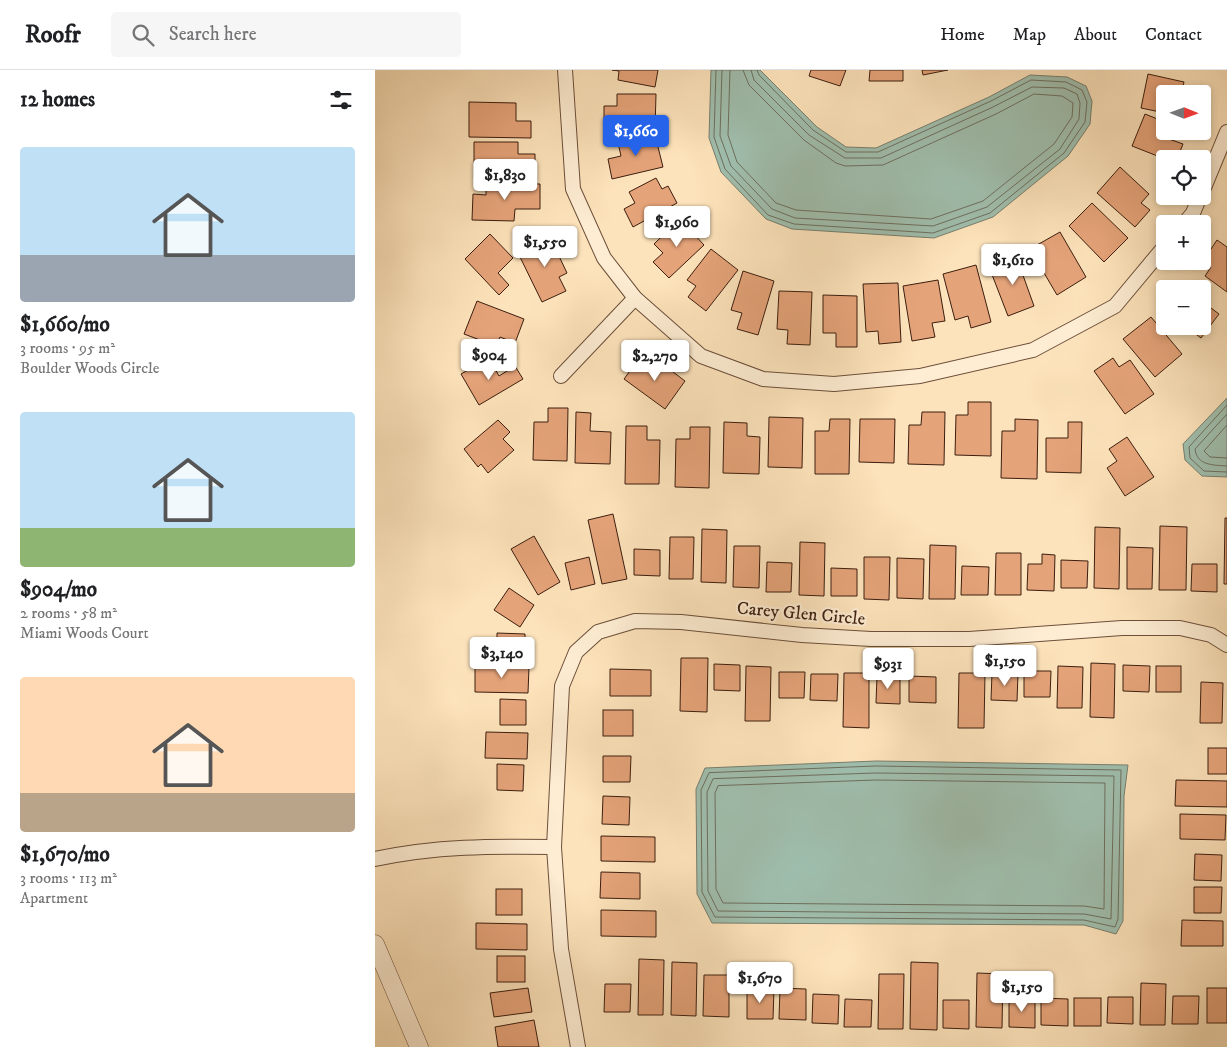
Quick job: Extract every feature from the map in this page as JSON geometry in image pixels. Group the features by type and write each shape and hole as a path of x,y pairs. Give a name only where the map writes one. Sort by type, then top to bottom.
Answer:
{"street":[{"path":"565,70 573,189 605,258 635,298 701,356 763,379 834,384 920,376 1033,350 1115,306 1156,257"},
{"path":"1211,171 1227,132"},
{"path":"561,376 635,298"},
{"name":"Carey Glen Circle","path":"579,1047 561,949 554,847 562,686 576,652 598,632 635,621 681,622 802,635 871,639 969,639 1122,628 1180,628 1211,635 1227,645"},
{"path":"375,859 416,850 475,846 554,847"},
{"path":"375,944 419,1047"}],"water":[{"path":"711,70 760,70 817,127 846,147 876,148 989,97 1030,75 1067,77 1086,86 1092,101 1090,124 1068,156 993,217 934,238 792,229 766,219 721,172 709,138"},
{"path":"1227,398 1227,477 1202,476 1185,460 1183,444"},
{"path":"876,761 1128,765 1124,796 1123,921 1116,934 1084,925 712,923 697,894 696,789 705,768"}],"building":[{"path":"612,70 658,70 655,87 618,80 619,71"},
{"path":"811,70 846,70 840,86 809,76"},
{"path":"870,70 903,70 903,81 869,81"},
{"path":"922,70 948,70 923,75"},
{"path":"1148,74 1184,82 1183,85 1156,85 1156,111 1141,108"},
{"path":"617,94 656,94 655,130 604,129 604,106 617,106"},
{"path":"469,102 516,103 516,121 531,121 531,138 469,137"},
{"path":"1145,114 1156,118 1156,140 1172,140 1183,144 1181,150 1156,150 1156,155 1132,146"},
{"path":"655,135 663,167 612,179 608,159 621,156 618,143"},
{"path":"474,142 518,142 518,154 535,154 535,179 474,178"},
{"path":"1120,167 1149,194 1141,203 1150,210 1135,227 1097,193"},
{"path":"656,178 662,189 668,186 677,203 633,227 624,209 635,203 629,192"},
{"path":"486,183 540,184 540,209 515,209 514,221 472,220 473,194 486,195"},
{"path":"1092,203 1128,238 1104,262 1069,226"},
{"path":"680,219 704,245 669,278 653,262 663,253 654,244"},
{"path":"1060,232 1086,277 1057,295 1030,249"},
{"path":"490,234 513,258 498,273 509,285 499,295 465,259"},
{"path":"549,235 567,273 559,277 566,291 542,302 520,257 527,253 525,247"},
{"path":"1217,240 1227,247 1227,292 1205,276 1211,270 1211,249"},
{"path":"711,249 738,270 706,311 688,297 696,286 687,280"},
{"path":"1015,253 1034,306 1008,316 991,272 1006,266 1003,257"},
{"path":"976,265 991,322 971,328 968,316 955,320 943,274"},
{"path":"743,271 774,281 758,335 737,329 742,313 731,310"},
{"path":"938,280 945,321 932,323 935,337 912,341 903,286"},
{"path":"898,283 901,342 879,344 878,331 866,332 863,284"},
{"path":"779,291 812,292 810,345 787,344 788,330 777,329"},
{"path":"823,295 857,296 857,347 836,347 836,333 823,333"},
{"path":"477,301 524,319 515,343 500,337 496,346 464,334"},
{"path":"1211,308 1219,314 1211,325"},
{"path":"1151,317 1156,323 1156,335 1166,335 1182,354 1155,377 1123,339"},
{"path":"489,358 499,376 515,366 523,379 479,405 461,374"},
{"path":"1113,358 1119,367 1130,360 1154,394 1125,414 1094,371"},
{"path":"656,359 685,381 665,409 624,379 638,360 649,368"},
{"path":"968,402 991,402 991,456 955,455 956,415 968,415"},
{"path":"548,408 568,408 567,461 533,460 534,422 548,422"},
{"path":"576,412 591,413 590,431 611,432 610,464 575,463"},
{"path":"922,412 945,412 944,465 908,464 909,425 921,425"},
{"path":"769,417 803,418 802,468 768,467"},
{"path":"830,419 850,419 849,474 815,474 815,431 829,431"},
{"path":"860,419 895,419 894,463 859,462"},
{"path":"1015,419 1038,420 1037,479 1001,478 1002,431 1015,431"},
{"path":"498,420 510,432 503,439 514,450 488,473 481,464 478,467 464,449"},
{"path":"724,422 747,423 747,436 760,437 759,474 723,473"},
{"path":"1068,422 1082,422 1081,473 1046,472 1046,438 1068,438"},
{"path":"626,426 647,426 647,440 660,440 659,484 625,484"},
{"path":"690,427 710,427 709,488 675,487 676,439 690,439"},
{"path":"1127,437 1154,477 1125,496 1107,468 1117,461 1109,449"},
{"path":"613,514 627,579 602,584 588,520"},
{"path":"1225,518 1227,518 1227,584 1224,584"},
{"path":"1160,526 1187,527 1186,590 1159,590"},
{"path":"1095,527 1120,528 1119,589 1094,588"},
{"path":"702,529 727,530 726,583 701,582"},
{"path":"534,536 560,582 538,595 511,549"},
{"path":"670,537 694,537 693,579 669,579"},
{"path":"800,542 825,543 824,596 799,595"},
{"path":"930,545 956,546 955,599 929,599"},
{"path":"734,546 760,546 759,588 733,587"},
{"path":"1127,547 1153,548 1152,589 1127,589"},
{"path":"634,549 660,550 660,576 634,575"},
{"path":"996,553 1021,553 1021,595 995,595"},
{"path":"1042,554 1055,555 1054,591 1027,590 1028,564 1042,564"},
{"path":"589,557 595,584 571,590 565,563"},
{"path":"864,557 890,557 889,600 864,599"},
{"path":"897,558 924,559 923,599 897,598"},
{"path":"1061,560 1088,561 1087,588 1061,588"},
{"path":"767,562 792,563 791,592 766,592"},
{"path":"1192,564 1217,564 1217,592 1191,591"},
{"path":"962,566 989,567 988,595 961,595"},
{"path":"831,568 857,569 857,596 831,596"},
{"path":"509,588 534,605 520,627 494,610"},
{"path":"497,633 525,634 525,660 497,659"},
{"path":"681,658 708,658 707,712 680,711"},
{"path":"1091,663 1115,664 1114,718 1090,717"},
{"path":"714,664 740,665 740,691 714,690"},
{"path":"1123,665 1150,666 1149,692 1123,691"},
{"path":"475,666 529,667 528,693 475,692"},
{"path":"746,666 771,667 770,721 745,721"},
{"path":"1058,666 1083,667 1082,708 1057,708"},
{"path":"1156,666 1181,666 1181,692 1156,692"},
{"path":"610,669 651,670 651,696 610,696"},
{"path":"1024,671 1051,671 1050,697 1024,697"},
{"path":"779,672 805,672 804,698 779,698"},
{"path":"844,673 869,673 869,728 843,727"},
{"path":"959,673 985,673 984,728 958,728"},
{"path":"992,673 1018,674 1017,701 991,700"},
{"path":"811,674 838,674 837,701 810,700"},
{"path":"877,676 900,676 900,704 876,703"},
{"path":"909,676 936,677 936,703 909,702"},
{"path":"1201,682 1223,683 1222,723 1200,723"},
{"path":"500,699 526,700 526,725 500,725"},
{"path":"603,710 633,710 633,736 603,736"},
{"path":"486,732 528,733 527,759 485,758"},
{"path":"1208,748 1227,748 1227,774 1208,774"},
{"path":"603,756 631,756 630,782 603,782"},
{"path":"497,764 524,765 523,791 497,790"},
{"path":"1176,780 1227,781 1227,807 1175,806"},
{"path":"603,796 630,797 629,825 602,824"},
{"path":"1180,814 1226,815 1225,840 1180,839"},
{"path":"601,836 655,837 655,862 601,861"},
{"path":"1195,854 1222,855 1221,881 1194,880"},
{"path":"601,872 640,873 640,899 600,898"},
{"path":"1194,887 1222,887 1221,913 1194,913"},
{"path":"496,889 522,889 522,915 496,915"},
{"path":"601,910 656,911 656,937 601,936"},
{"path":"1182,920 1223,921 1223,946 1181,946"},
{"path":"476,923 527,924 527,950 476,949"},
{"path":"497,956 525,956 525,982 497,982"},
{"path":"639,959 664,960 663,1015 638,1015"},
{"path":"672,962 697,963 696,1016 671,1015"},
{"path":"911,962 938,963 937,1030 910,1029"},
{"path":"977,973 1003,974 1002,1028 976,1027"},
{"path":"879,974 904,974 903,1029 878,1029"},
{"path":"704,975 729,975 729,1017 703,1016"},
{"path":"1141,983 1166,984 1165,1025 1140,1025"},
{"path":"605,984 631,984 630,1012 604,1012"},
{"path":"528,988 532,1012 494,1017 490,993"},
{"path":"780,988 806,989 806,1020 779,1019"},
{"path":"1207,988 1227,988 1227,1023 1207,1023"},
{"path":"747,989 774,989 773,1019 747,1019"},
{"path":"813,994 839,995 838,1024 812,1023"},
{"path":"1173,996 1199,996 1198,1024 1172,1024"},
{"path":"1108,997 1133,997 1133,1024 1107,1023"},
{"path":"1009,998 1035,998 1035,1028 1009,1027"},
{"path":"1041,998 1068,999 1068,1026 1041,1025"},
{"path":"1074,998 1101,998 1101,1026 1074,1026"},
{"path":"845,999 872,1000 871,1027 844,1027"},
{"path":"943,1000 969,1000 969,1029 943,1028"},
{"path":"534,1020 539,1047 498,1047 495,1027"}]}
